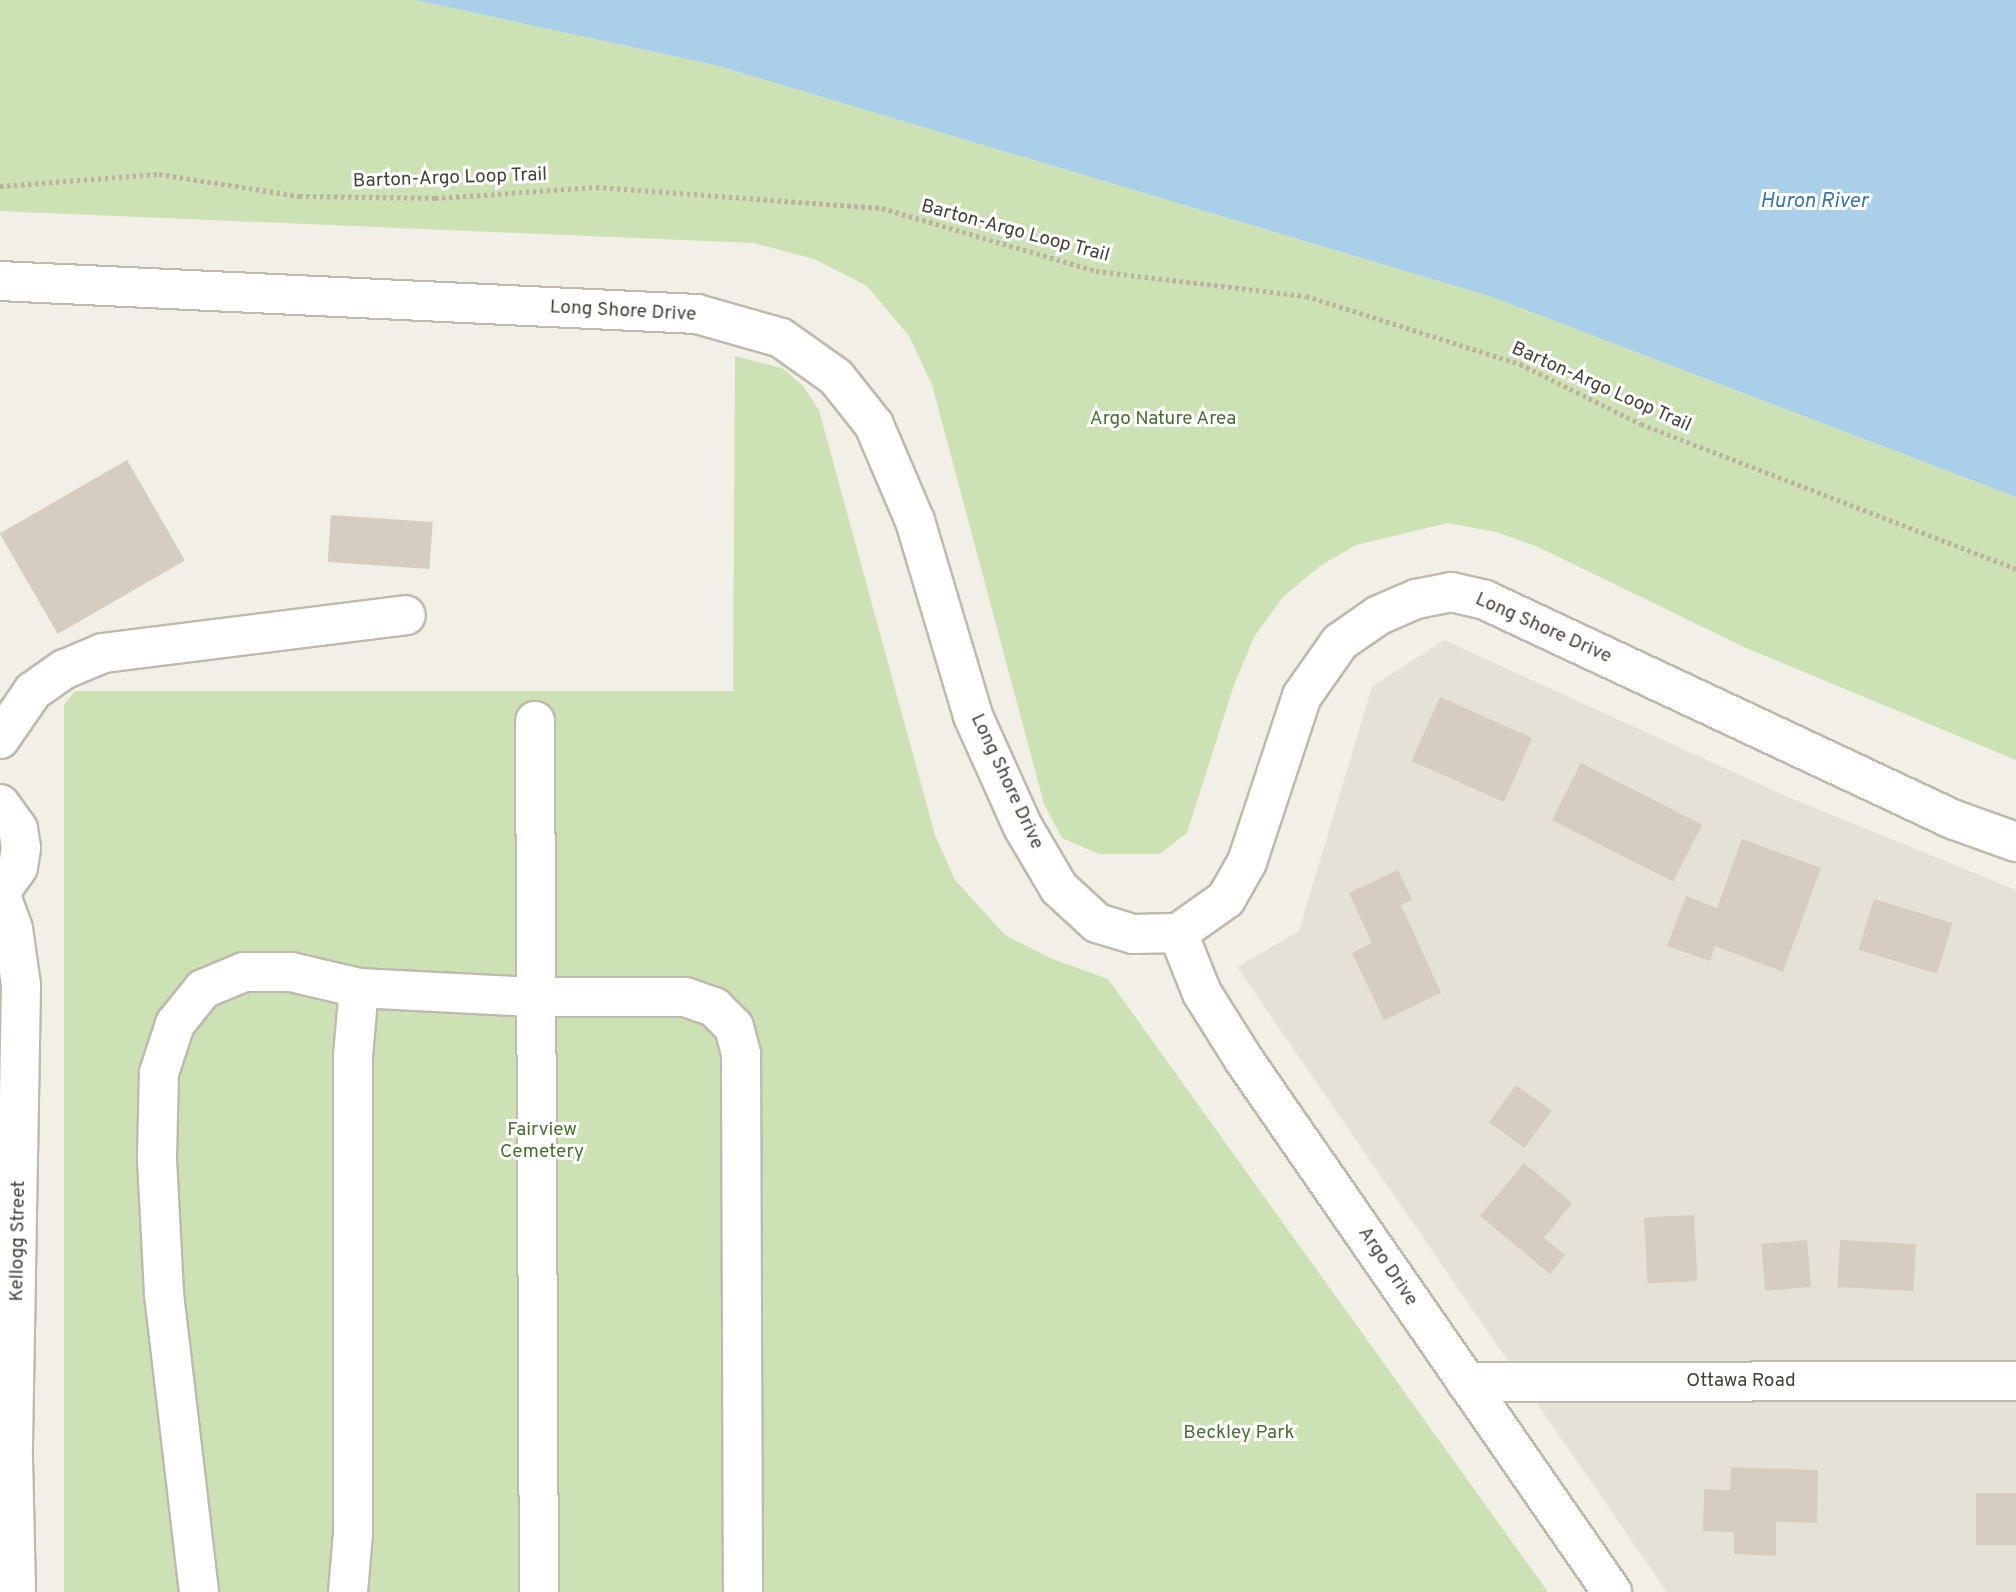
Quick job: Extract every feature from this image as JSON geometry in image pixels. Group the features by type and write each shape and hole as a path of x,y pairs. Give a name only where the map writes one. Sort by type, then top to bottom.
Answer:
{"street":[{"name":"Long Shore Drive","path":"0,281 697,314 781,338 836,377 874,425 915,522 974,716 1023,827 1059,888 1097,923 1132,934 1178,933 1226,899 1247,862 1302,696 1318,667 1340,642 1379,615 1416,598 1451,592 1485,600 1952,819 2016,842"},
{"path":"0,739 33,691 65,669 103,653 406,615"},
{"path":"535,721 539,997 539,1592"},
{"name":"Kellogg Street","path":"0,804 18,829 21,848 18,867 0,893 15,940 21,985 10,1192 7,1459 16,1592"},
{"name":"Argo Drive","path":"1178,933 1202,993 1244,1060 1612,1592"},
{"path":"199,1592 164,1293 157,1158 159,1073 175,1024 203,989 244,972 290,972 359,988 539,997 685,997 714,1007 734,1027 741,1054 743,1592"},
{"path":"348,1592 353,1520 353,1056 359,988"},
{"name":"Ottawa Road","path":"1466,1382 2016,1381"}],"path":[{"name":"Barton-Argo Loop Trail","path":"0,186 159,174 299,196 435,198 596,187 882,208 1096,271 1306,296 1520,364 1641,424 2016,569"}],"shaded area":[{"path":"1444,640 1788,797 2016,890 2016,1592 1667,1592 1237,967 1299,931 1372,687"}],"green space":[{"name":"Argo Nature Area","path":"0,0 415,0 715,65 1492,297 2016,497 2016,760 1746,648 1538,547 1496,532 1448,523 1356,545 1320,566 1283,597 1254,637 1234,685 1187,833 1160,854 1099,854 1062,838 1044,804 932,385 909,336 867,286 814,259 753,243 0,211"},
{"name":"Fairview Cemetery","path":"735,356 782,368 803,386 819,410 935,835 955,880 1005,935 1050,958 1108,979 1548,1592 64,1592 64,705 75,691 733,691"}],"water":[{"name":"Huron River","path":"415,0 2016,0 2016,497 1492,297 715,65"}],"building":[{"path":"127,460 185,560 58,634 0,533"},
{"path":"331,515 433,522 429,569 328,562"},
{"path":"1440,697 1532,738 1504,802 1412,761"},
{"path":"1581,763 1702,825 1673,882 1552,820"},
{"path":"1742,839 1821,868 1783,972 1715,946 1710,961 1667,946 1686,896 1717,908"},
{"path":"1398,870 1412,900 1401,905 1441,993 1384,1020 1352,953 1372,943 1349,893"},
{"path":"1874,899 1952,923 1937,974 1859,950"},
{"path":"1516,1085 1552,1111 1525,1148 1489,1122"},
{"path":"1524,1163 1572,1203 1544,1238 1565,1255 1550,1274 1480,1216"},
{"path":"1694,1215 1697,1281 1648,1284 1644,1218"},
{"path":"1807,1240 1811,1287 1765,1291 1761,1244"},
{"path":"1840,1240 1916,1244 1913,1291 1838,1287"},
{"path":"1731,1467 1818,1470 1817,1523 1776,1522 1776,1556 1734,1554 1734,1532 1703,1531 1704,1489 1730,1490"},
{"path":"1976,1493 2016,1493 2016,1545 1976,1545"}],"park label":[{"name":"Beckley Park","path":"1239,1434"}]}
